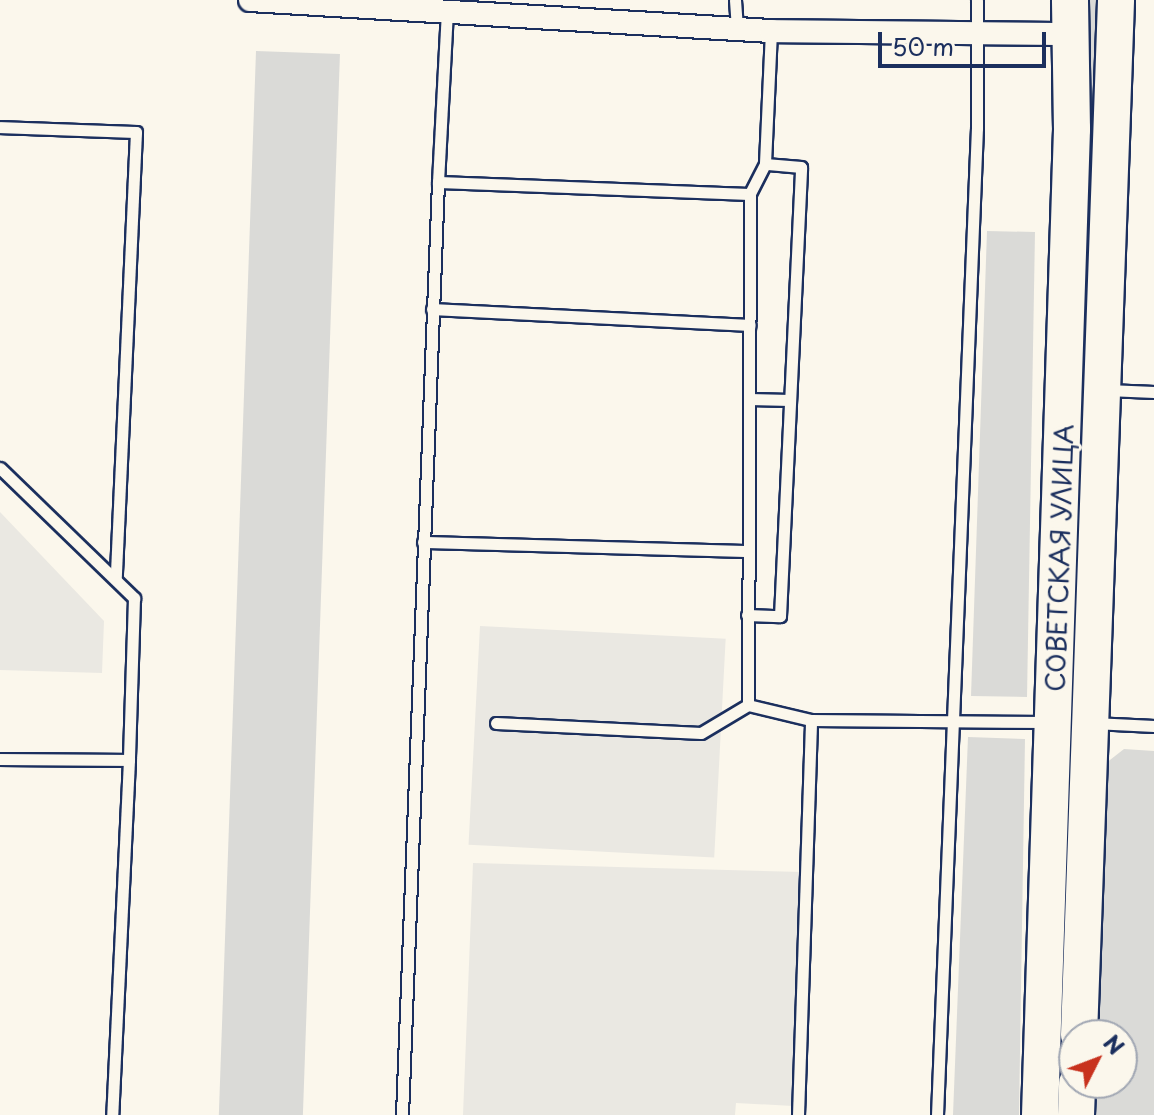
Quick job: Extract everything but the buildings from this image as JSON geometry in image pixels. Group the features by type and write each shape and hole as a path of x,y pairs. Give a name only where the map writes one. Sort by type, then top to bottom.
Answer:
{"main road":[{"name":"СОВЕТСКАЯ УЛИЦА","path":"1080,1019 1116,0"},
{"name":"СОВЕТСКАЯ УЛИЦА","path":"1040,1115 1071,17"}],"street":[{"path":"250,0 771,31 980,35 1071,17"}],"lane":[{"path":"735,0 737,28"},
{"path":"937,1115 980,35 977,0"},
{"path":"402,1115 432,309 447,11"},
{"path":"748,705 750,194 765,164 771,31"},
{"path":"0,127 136,132 116,579"},
{"path":"747,615 780,616 801,167 765,164"},
{"path":"438,182 750,194"},
{"path":"432,309 750,325"},
{"path":"1102,390 1154,392"},
{"path":"749,399 790,400"},
{"path":"0,468 134,598 112,1115"},
{"path":"423,542 748,551"},
{"path":"496,723 701,733 748,705 811,720 1154,726"},
{"path":"798,1115 811,720"},
{"path":"0,759 129,760"}],"shaded area":[{"path":"1087,0 1099,0 1099,118 1087,118"},
{"path":"256,51 340,54 303,1115 219,1115"},
{"path":"1086,138 1098,138 1098,712 1086,712"},
{"path":"987,231 1035,232 1027,697 971,696"},
{"path":"0,512 104,621 102,673 0,670"},
{"path":"480,626 726,639 714,858 469,845"},
{"path":"968,737 1025,739 1019,1115 953,1115"},
{"path":"1124,749 1154,751 1154,1115 1091,1115 1092,1099 1138,1099 1138,1019 1093,1019 1101,767"},
{"path":"473,863 803,872 793,1106 736,1103 735,1115 463,1115"}]}
